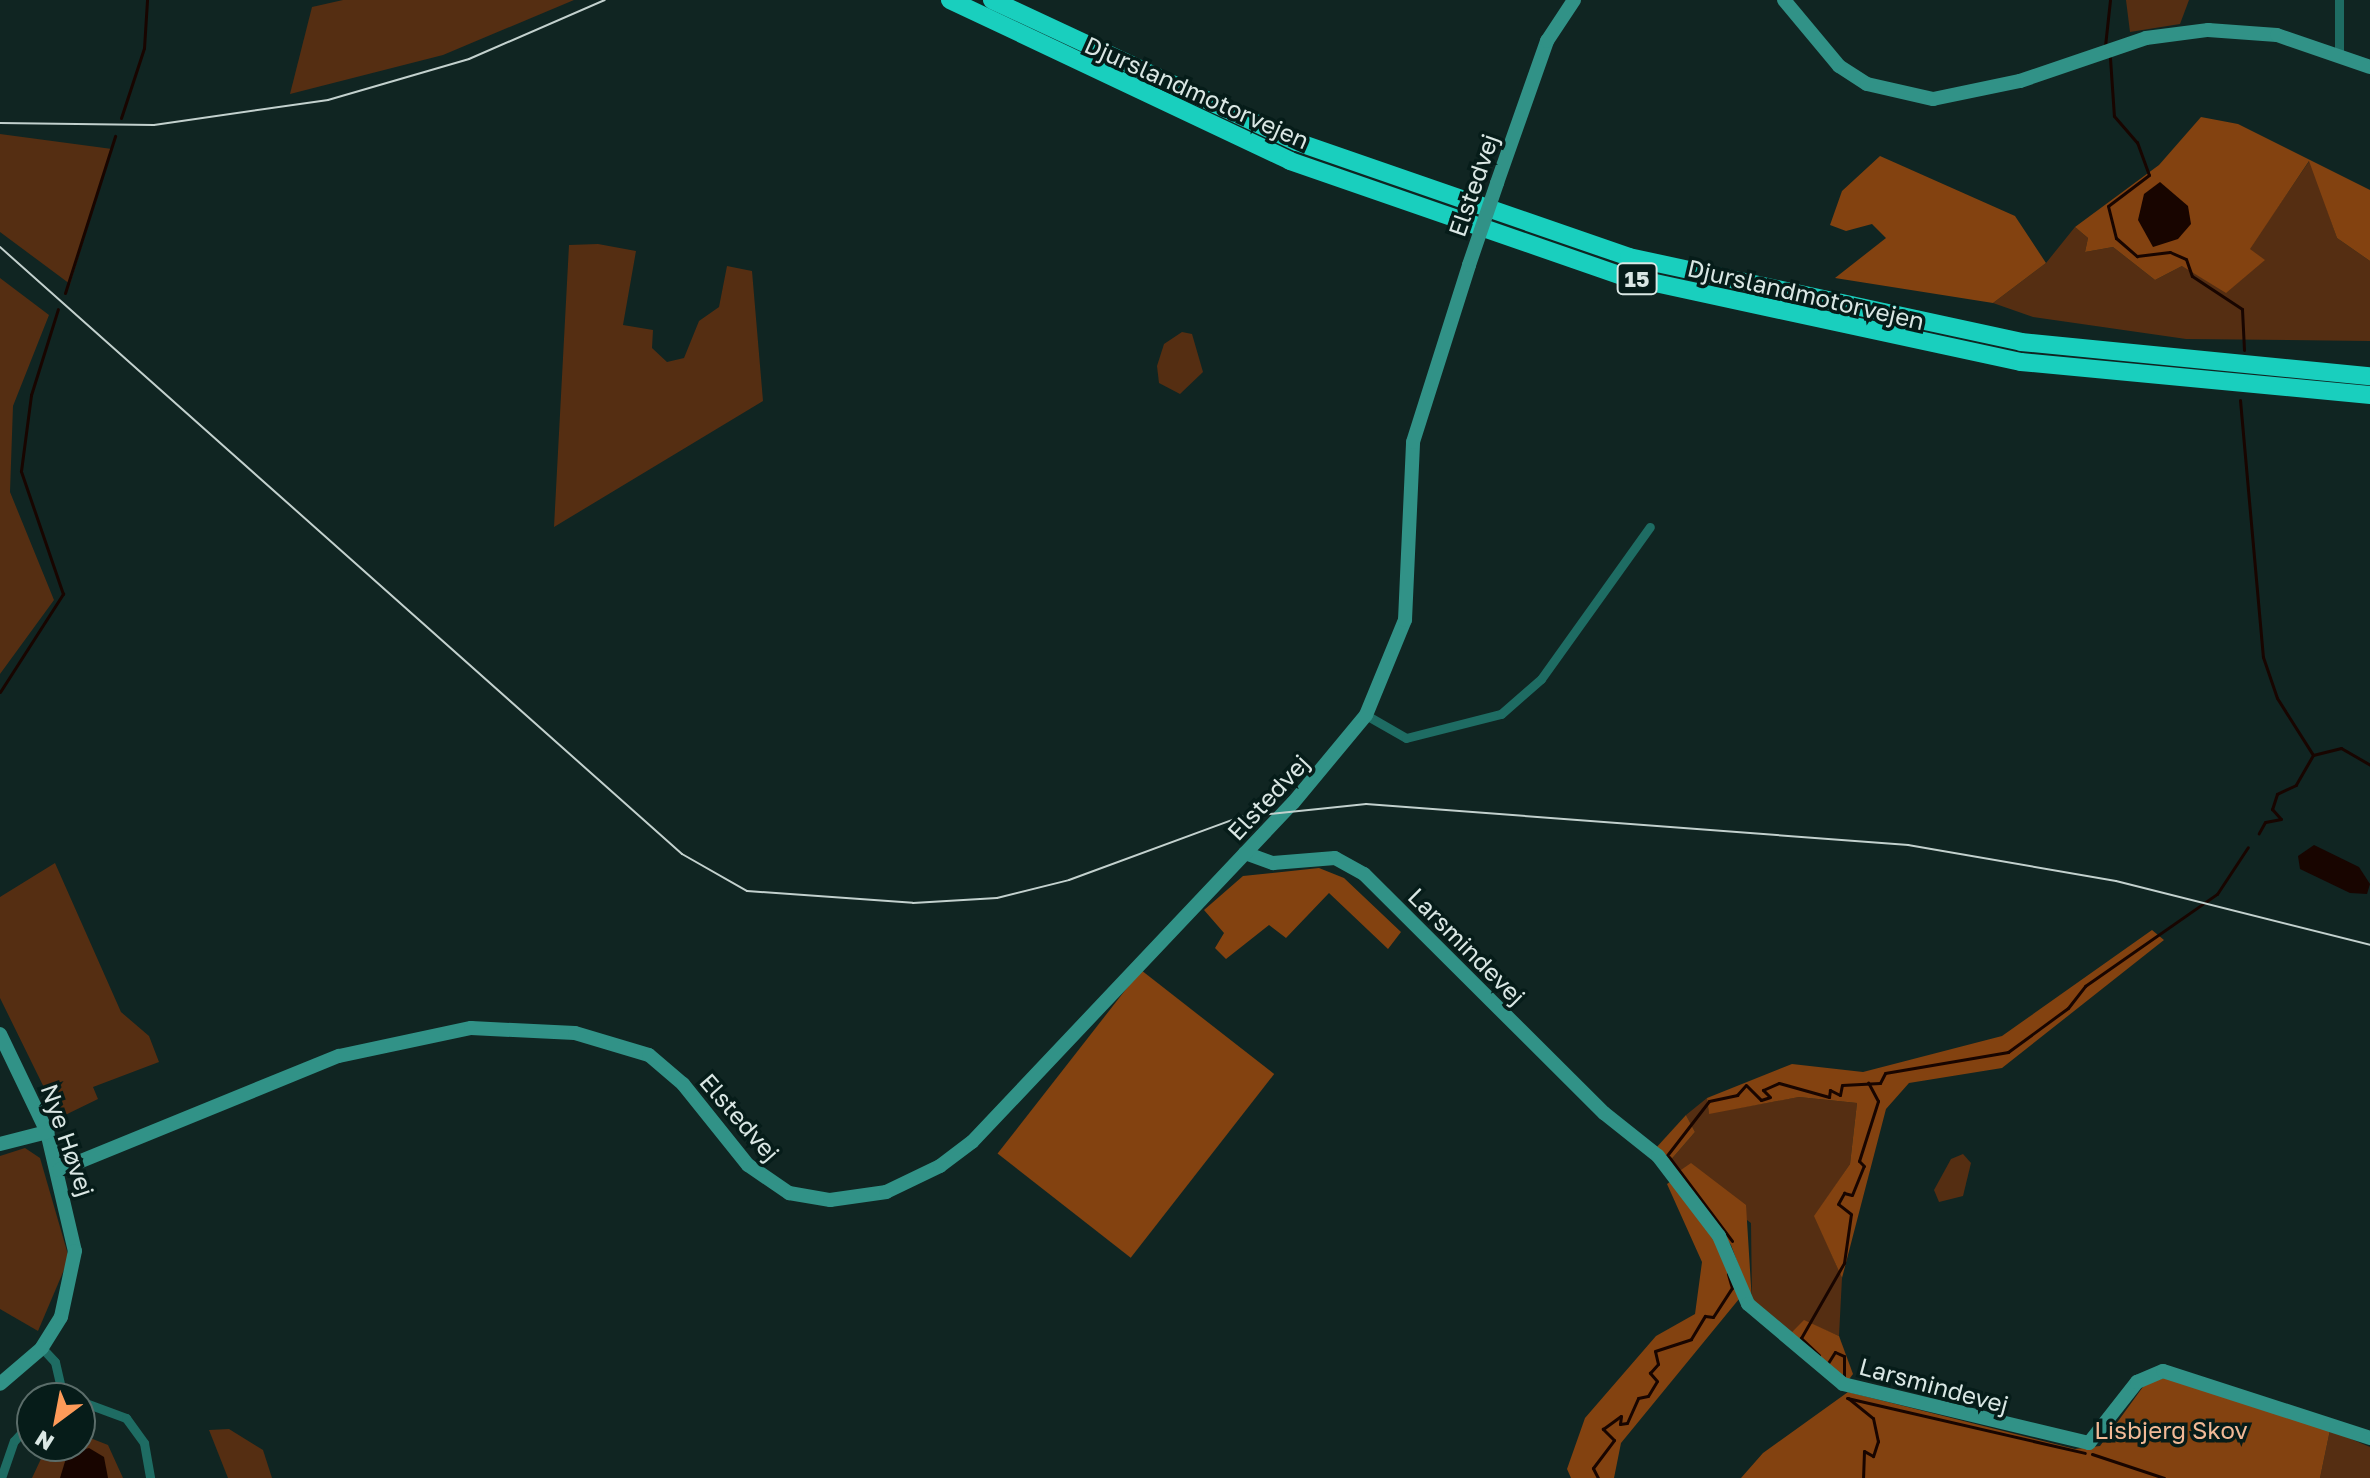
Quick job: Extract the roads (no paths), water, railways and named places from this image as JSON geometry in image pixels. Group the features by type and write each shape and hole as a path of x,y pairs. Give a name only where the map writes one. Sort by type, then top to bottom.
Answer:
{"highway":[{"name":"Djurslandmotorvejen","path":"950,0 1290,161 1623,276 2021,362 2370,395"},
{"name":"Djurslandmotorvejen","path":"992,0 1297,142 1629,257 2021,342 2370,376"}],"street":[{"name":"Elstedvej","path":"59,1170 339,1056 471,1028 575,1033 627,1044 668,1068 773,1186 830,1200 886,1192 972,1142 1245,853 1366,715 1405,620 1413,442 1469,265 1547,41 1574,0"},
{"path":"1784,0 1848,72 1867,84 1933,99 2177,33 2277,35 2370,67"},
{"path":"2339,0 2339,56"},
{"path":"1366,715 1406,738 1501,714 1541,679 1650,527"},
{"name":"Larsmindevej","path":"1245,853 1273,863 1335,858 1364,874 1604,1113 1658,1156 1719,1236 1748,1304 1843,1384 2089,1443 2137,1382 2163,1371 2370,1438"},
{"name":"Nye Høvej","path":"0,1034 47,1132 72,1221 72,1285 42,1348 0,1384"},
{"path":"0,1144 47,1132"},
{"path":"42,1348 55,1362 59,1382"},
{"path":"96,1407 126,1418 144,1443 150,1478"},
{"path":"1,1478 16,1439"}],"waterway":[{"path":"121,118 144,48 147,0"},
{"path":"2105,46 2110,0"},
{"path":"2110,58 2114,116 2137,142 2149,175 2108,206 2116,238 2137,256 2170,252 2186,259 2192,276 2242,309 2244,350"},
{"path":"65,293 115,136"},
{"path":"0,692 63,594 21,471 31,395 58,309"},
{"path":"2240,400 2263,657 2277,698 2313,755 2296,785 2277,794 2272,809 2281,819 2265,822 2259,833"},
{"path":"2313,755 2341,748 2370,765"},
{"path":"1665,1158 1709,1101 1737,1095 1746,1085 1761,1100 1770,1097 1763,1090 1779,1083 1829,1097 1830,1090 1840,1095 1842,1085 1880,1083 1885,1073 2008,1052 2068,1008 2085,986 2217,894 2248,847"},
{"path":"1819,1355 1801,1338 1844,1263 1851,1214 1838,1204 1844,1193 1852,1195 1864,1166 1859,1161 1878,1101 1868,1082"},
{"path":"1669,1157 1732,1241"},
{"path":"1598,1478 1593,1468 1614,1440 1603,1429 1621,1416 1620,1424 1627,1423 1638,1398 1648,1396 1657,1381 1650,1373 1658,1364 1655,1351 1691,1339 1705,1316 1713,1317 1732,1288 1728,1274"},
{"path":"1828,1363 1835,1352 1844,1356 1844,1378"},
{"path":"1847,1398 2085,1453"},
{"path":"1848,1398 1873,1418 1878,1441 1873,1456 1864,1451 1863,1478"},
{"path":"2092,1454 2164,1478"}],"tram line":[{"path":"0,123 154,125 328,100 469,59 605,0"},
{"path":"0,247 682,854 747,891 913,903 997,898 1069,880 1240,817 1366,804 1908,845 2116,881 2370,945"}],"park label":[{"name":"Lisbjerg Skov","path":"2171,1430"}]}
